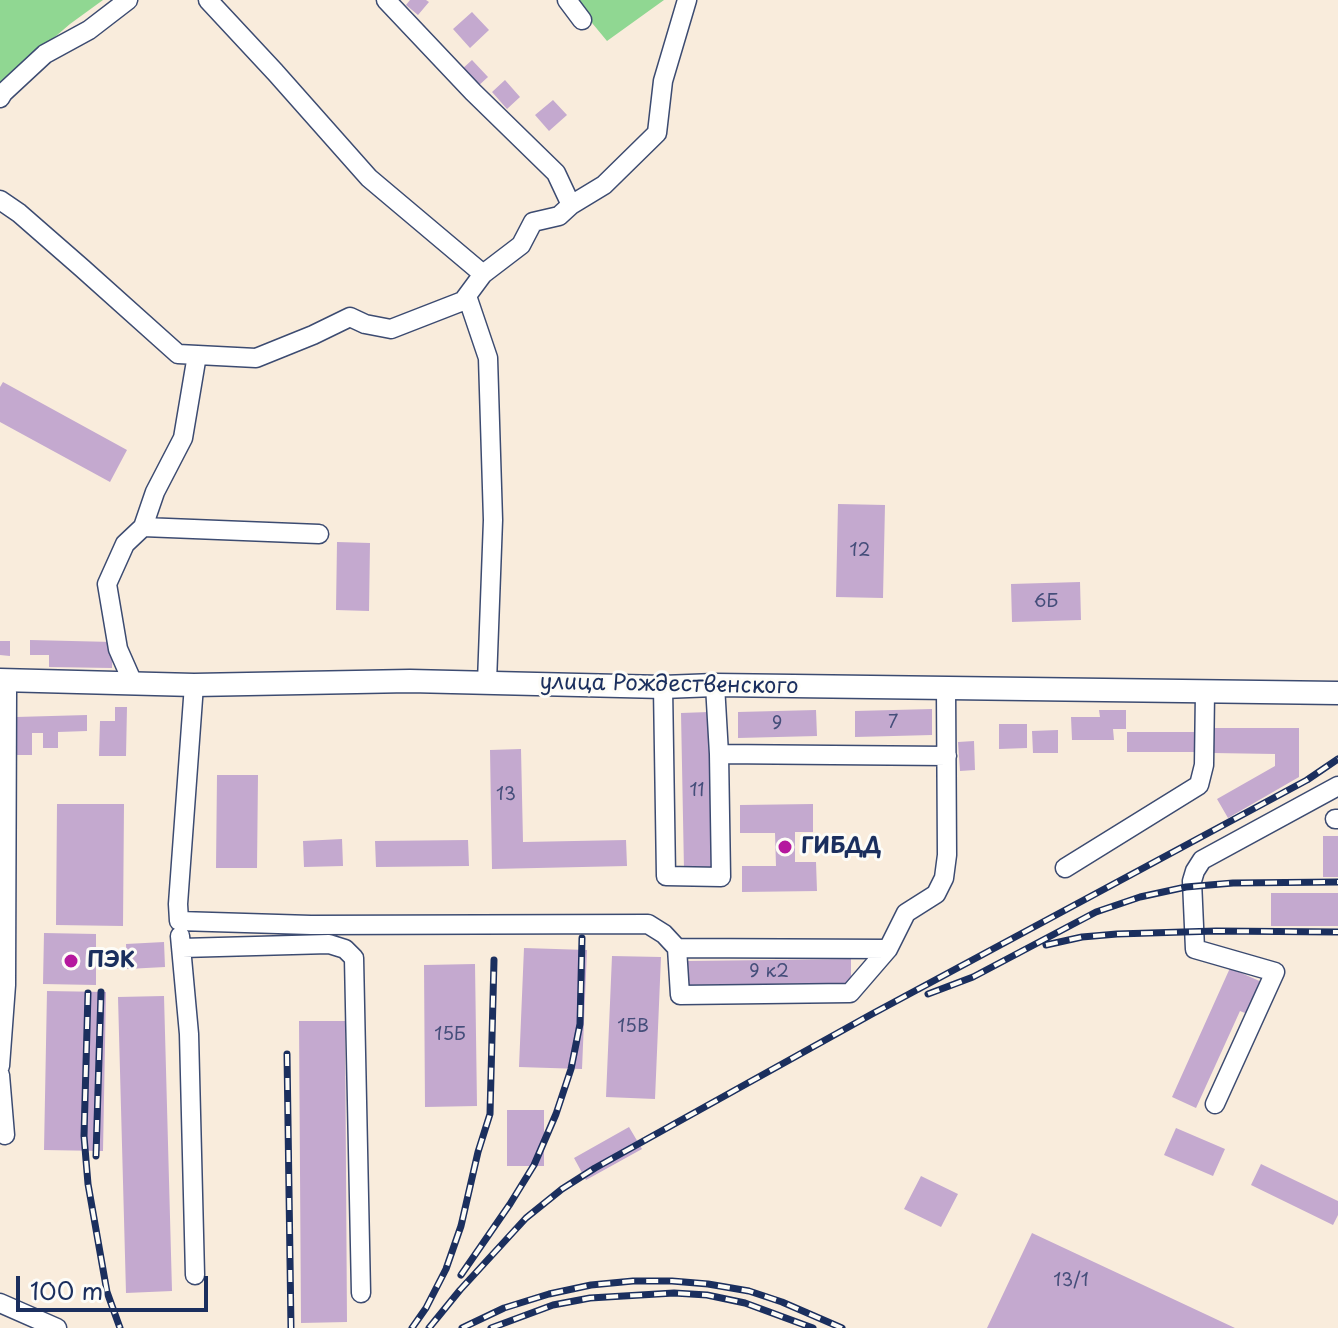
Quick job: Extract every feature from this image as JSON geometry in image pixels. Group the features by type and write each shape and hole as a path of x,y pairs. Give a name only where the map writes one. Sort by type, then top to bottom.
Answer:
{"main road":[{"name":"улица Рождественского","path":"2,688 133,683 194,685 410,681 663,687 715,685 1338,693"},
{"path":"2,688 194,685"}],"street":[{"path":"0,98 45,54 89,30 128,0"},
{"path":"208,0 369,178 483,274"},
{"path":"386,0 473,92 556,173 571,205"},
{"path":"567,0 582,20"},
{"path":"0,200 19,213 178,354 256,358 350,317 365,324 391,329 463,301 483,274 521,245 533,222 559,216 604,185 657,133 663,81 687,0"},
{"path":"467,296 488,358 493,520 487,682"},
{"path":"133,683 118,649 107,584 125,544 143,527 155,492 183,438 197,355"},
{"path":"143,527 319,534"},
{"path":"194,685 178,904 189,1034 195,1275"},
{"path":"663,687 666,876 721,877 715,685"},
{"path":"0,1066 6,985 2,688"},
{"path":"179,921 311,925 648,924 664,934 677,948 680,995 850,993 888,949 906,913 936,894 944,878 947,855 946,689"},
{"path":"1065,868 1199,785 1204,765 1205,692"},
{"path":"719,754 947,756"},
{"path":"1215,1104 1275,972 1195,949 1192,881 1195,871 1202,860 1338,786"},
{"path":"182,948 329,944 345,949 354,958 361,1293"},
{"path":"677,948 888,949"},
{"path":"0,1075 5,1135"},
{"path":"0,1303 57,1328"}],"green space":[{"path":"0,0 103,0 0,84"},
{"path":"573,0 664,0 607,41"}],"building":[{"path":"410,0 429,2 418,15 406,5"},
{"path":"472,12 489,30 470,48 453,29"},
{"path":"472,60 488,77 477,87 461,70"},
{"path":"505,80 520,97 507,109 492,92"},
{"path":"553,100 567,115 549,131 535,115"},
{"path":"3,382 127,450 110,482 0,422 0,387"},
{"path":"838,504 885,505 883,598 836,597"},
{"path":"337,542 370,543 369,611 336,610"},
{"path":"1080,582 1081,620 1012,622 1011,584"},
{"path":"30,640 113,642 112,668 49,667 49,655 30,655"},
{"path":"0,641 10,641 10,656 0,655"},
{"path":"115,707 127,707 126,756 99,756 100,721 115,721"},
{"path":"932,709 932,735 855,737 855,711"},
{"path":"816,710 817,736 738,738 738,712"},
{"path":"1099,710 1126,710 1126,729 1113,729 1114,740 1072,740 1071,717 1100,717"},
{"path":"709,712 712,869 684,870 681,713"},
{"path":"87,715 87,731 58,732 58,748 43,748 43,733 32,733 32,755 17,755 16,717"},
{"path":"999,724 1027,724 1027,748 999,749"},
{"path":"1213,728 1299,728 1299,777 1228,818 1217,799 1275,766 1275,754 1213,753"},
{"path":"1058,730 1058,753 1033,753 1032,731"},
{"path":"1127,732 1199,732 1199,752 1127,752"},
{"path":"974,741 975,770 960,771 958,742"},
{"path":"521,749 523,842 626,840 627,866 492,869 490,750"},
{"path":"217,775 258,775 257,868 216,868"},
{"path":"57,804 124,804 123,926 56,925"},
{"name":"ГИБДД","path":"813,804 813,832 795,832 795,862 816,862 817,891 742,892 742,866 776,866 775,833 740,833 740,805"},
{"path":"1323,836 1338,836 1338,877 1323,877"},
{"path":"342,839 343,866 304,867 303,841"},
{"path":"468,840 469,866 376,867 375,841"},
{"path":"1271,893 1338,893 1338,926 1271,926"},
{"path":"44,933 96,934 96,985 43,984"},
{"path":"164,942 165,967 127,969 126,944"},
{"path":"524,948 587,950 582,1069 519,1067"},
{"path":"612,956 661,957 655,1099 606,1097"},
{"path":"851,959 851,983 688,985 687,961"},
{"path":"475,964 477,1106 425,1107 424,965"},
{"path":"1230,968 1264,983 1250,1015 1240,1011 1196,1108 1172,1097"},
{"path":"47,991 106,992 103,1151 44,1150"},
{"path":"164,996 172,1291 126,1293 118,997"},
{"path":"299,1021 345,1021 347,1322 301,1323"},
{"path":"507,1110 544,1110 544,1166 507,1166"},
{"path":"629,1127 642,1149 586,1180 574,1158"},
{"path":"1176,1128 1225,1149 1213,1176 1164,1155"},
{"path":"1261,1164 1338,1201 1338,1215 1333,1225 1251,1185"},
{"path":"921,1176 958,1194 941,1227 904,1209"},
{"path":"1032,1233 1235,1328 987,1328"}],"railway":[{"path":"429,1328 526,1218 595,1168 872,1014 1307,780 1338,759"},
{"path":"928,994 973,977 1096,912 1140,897 1186,887 1233,883 1338,882"},
{"path":"1046,945 1117,934 1338,932"},
{"path":"461,1275 534,1165 556,1114 571,1069 580,1024 582,938"},
{"path":"412,1328 446,1269 461,1226 490,1114 494,960"},
{"path":"96,1156 101,992"},
{"path":"88,993 84,1136 88,1184 107,1292 120,1328"},
{"path":"287,1054 291,1328"},
{"path":"462,1328 504,1308 549,1294 591,1285 633,1281 708,1284 749,1291 842,1328"},
{"path":"491,1328 553,1305 590,1298 674,1293 707,1295 745,1303 813,1328"}],"place":[{"name":"ГИБДД","path":"785,847"},
{"name":"ПЭК","path":"71,961"}]}
